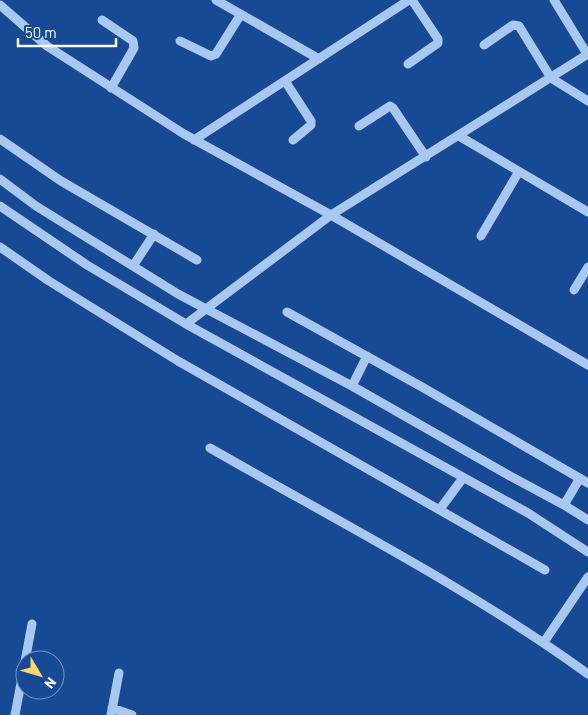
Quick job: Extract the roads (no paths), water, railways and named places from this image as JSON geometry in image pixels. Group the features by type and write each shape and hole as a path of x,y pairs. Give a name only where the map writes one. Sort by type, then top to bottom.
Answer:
{"street":[{"path":"216,0 319,59"},
{"path":"186,324 331,216 588,54 554,0"},
{"path":"194,140 405,1 438,39 438,44 408,64"},
{"path":"0,5 47,46 194,140 331,216 588,364"},
{"path":"180,41 211,56 216,54 241,14"},
{"path":"102,20 133,41 134,48 111,88"},
{"path":"484,45 513,25 519,26 551,78 588,101"},
{"path":"285,81 311,120 311,125 293,140"},
{"path":"359,126 390,106 426,157"},
{"path":"459,136 588,212"},
{"path":"0,139 61,181 197,260"},
{"path":"481,236 518,172"},
{"path":"0,179 36,206 178,294 352,386 588,520"},
{"path":"0,206 87,265 186,324 528,513 588,552"},
{"path":"133,266 154,234"},
{"path":"0,247 48,281 178,361 546,570"},
{"path":"574,290 588,267"},
{"path":"287,312 584,481 564,505"},
{"path":"352,386 367,356"},
{"path":"210,448 471,598 544,642 588,674"},
{"path":"440,509 463,478"},
{"path":"544,642 588,577"},
{"path":"15,715 32,624"},
{"path":"119,674 112,712 132,715"}]}
